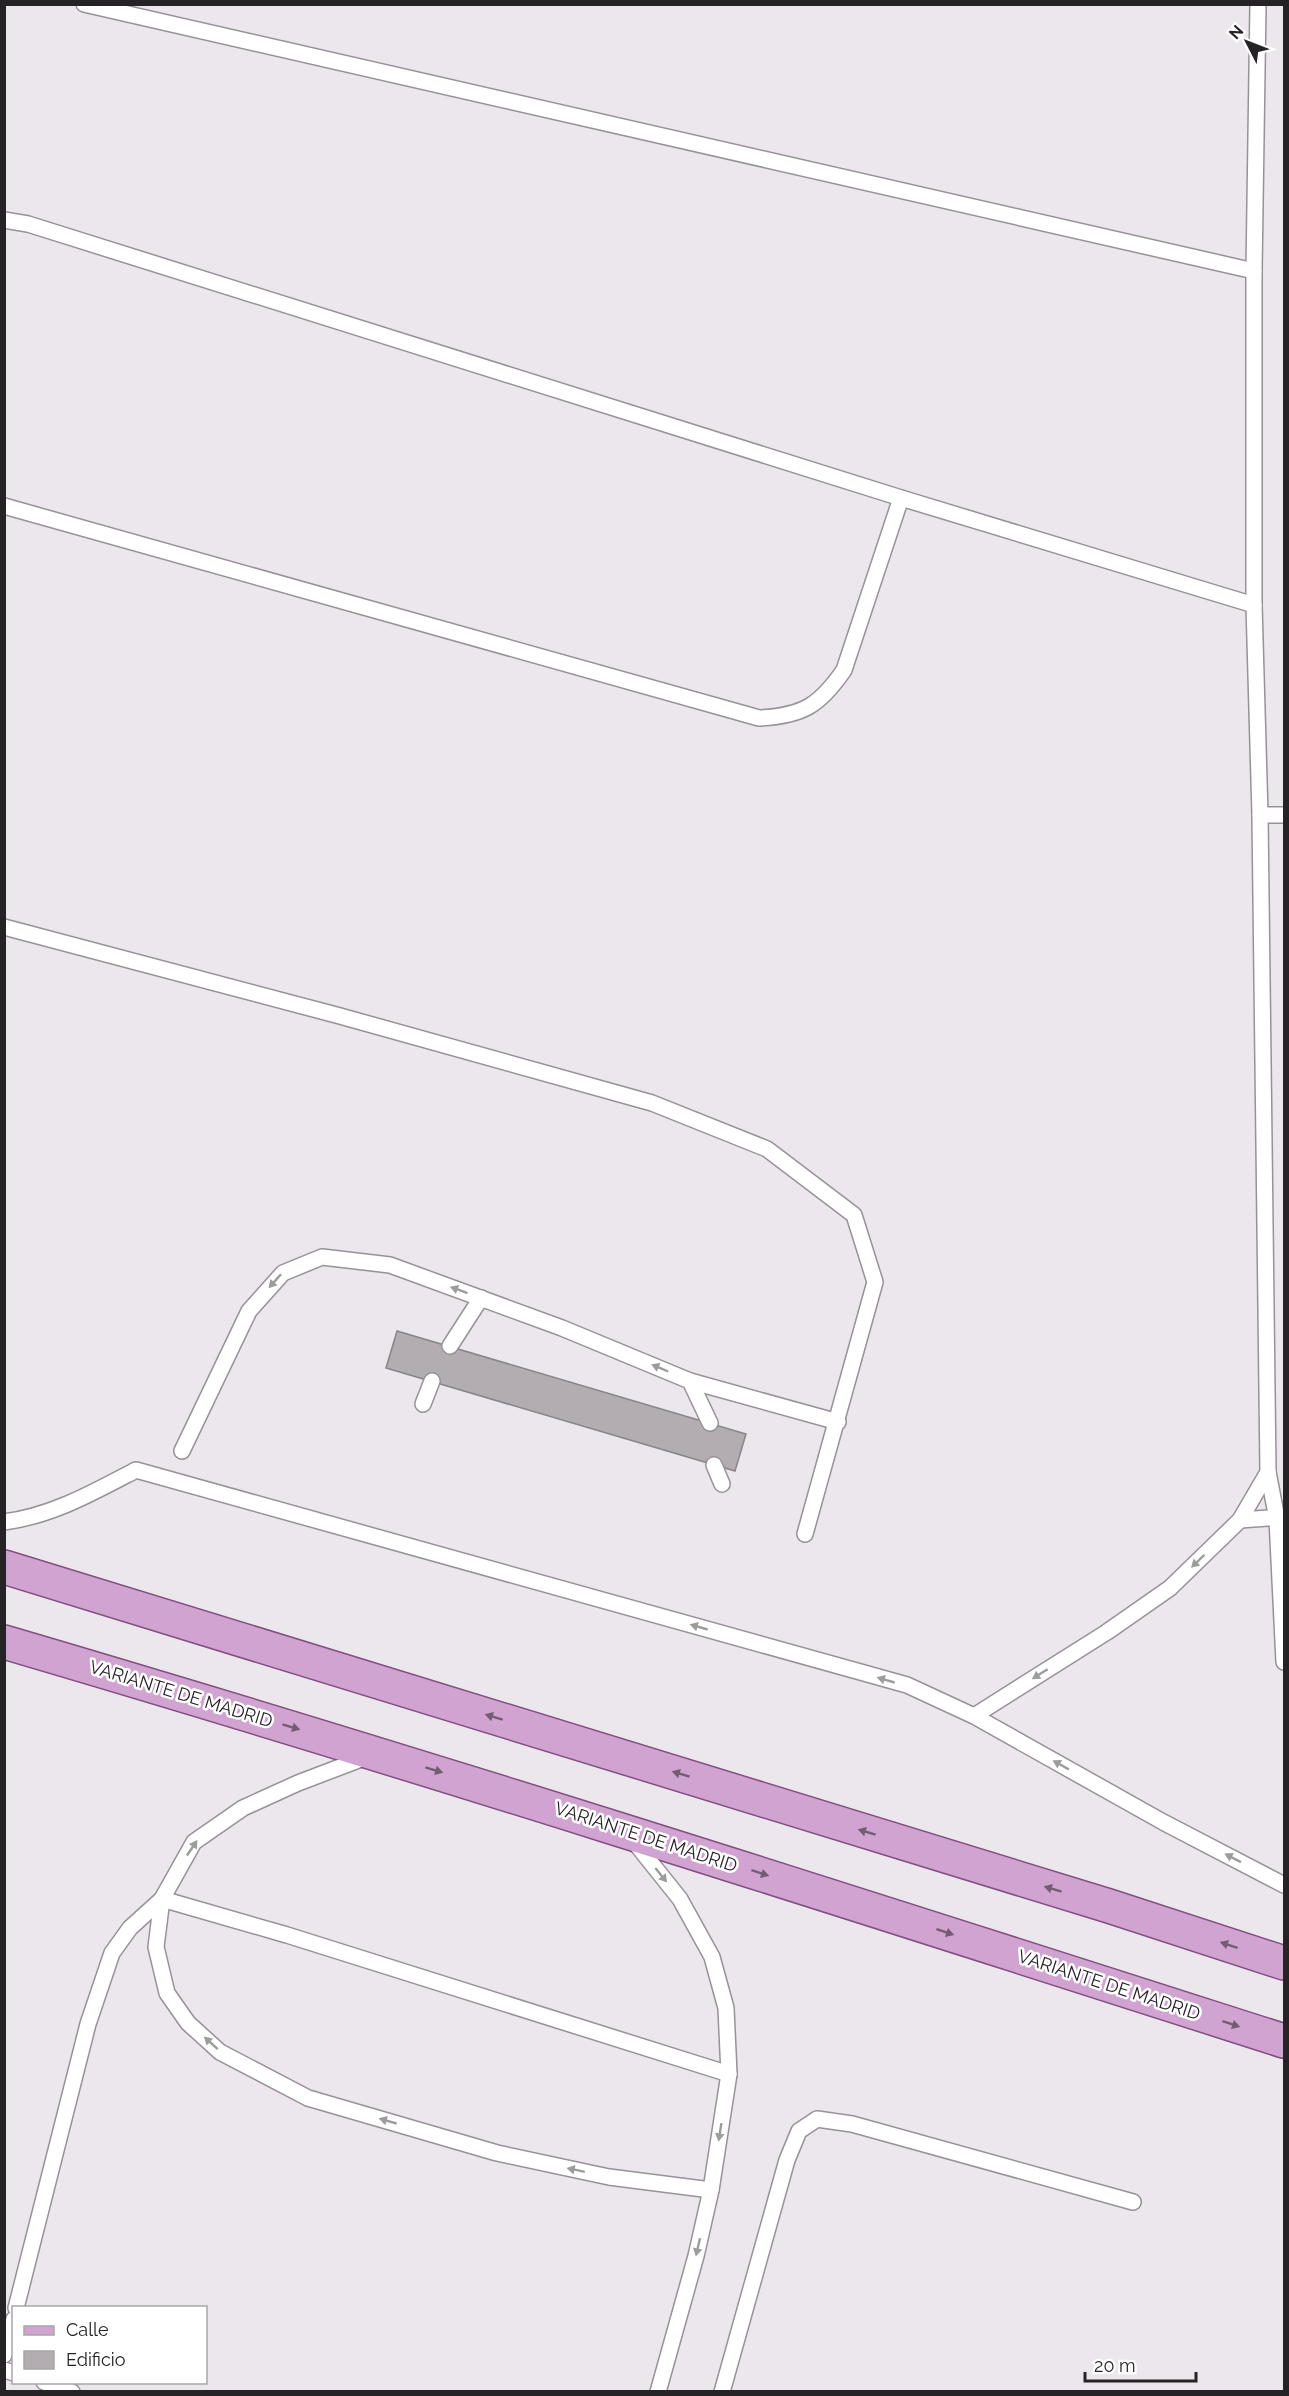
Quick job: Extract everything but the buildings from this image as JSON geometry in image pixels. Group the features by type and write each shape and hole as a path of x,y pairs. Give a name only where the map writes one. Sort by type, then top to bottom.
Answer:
{"main road":[{"path":"4,1567 1098,1902 1284,1964"},
{"name":"VARIANTE DE MADRID","path":"4,1642 624,1829 1284,2041"}],"lane":[{"path":"84,4 1254,271"},
{"path":"1258,4 1254,271 1254,605 1260,815 1268,1472 1281,1518 1284,1662"},
{"path":"4,220 28,224 901,498 1254,605"},
{"path":"4,506 759,718 785,717 809,707 829,691 844,670 901,498"},
{"path":"1260,815 1284,815"},
{"path":"4,927 340,1016 652,1103 767,1149 854,1215 875,1282 838,1422 805,1534"},
{"path":"182,1451 249,1311 283,1273 322,1257 390,1266 562,1328 690,1381 838,1422"},
{"path":"450,1346 481,1298"},
{"path":"423,1404 432,1381"},
{"path":"690,1381 710,1423"},
{"path":"714,1465 722,1484"},
{"path":"4,1522 23,1520 83,1498 136,1470 906,1685 974,1716 1163,1822 1284,1885"},
{"path":"974,1716 1107,1632 1170,1588 1240,1520 1268,1472"},
{"path":"1240,1520 1281,1518"},
{"path":"16,2306 88,2024 112,1953 130,1928 162,1899 194,1842 243,1808 298,1783 378,1753"},
{"path":"624,1829 680,1899 712,1957 726,2008 729,2074 711,2190 696,2256 658,2391"},
{"path":"162,1899 287,1935 729,2074"},
{"path":"162,1899 156,1947 167,1994 188,2023 220,2052 308,2098 497,2153 609,2177 711,2190"},
{"path":"722,2391 787,2160 799,2131 818,2119 852,2124 1133,2202"},
{"path":"4,2355 12,2326"},
{"path":"50,2384 72,2391"}]}
